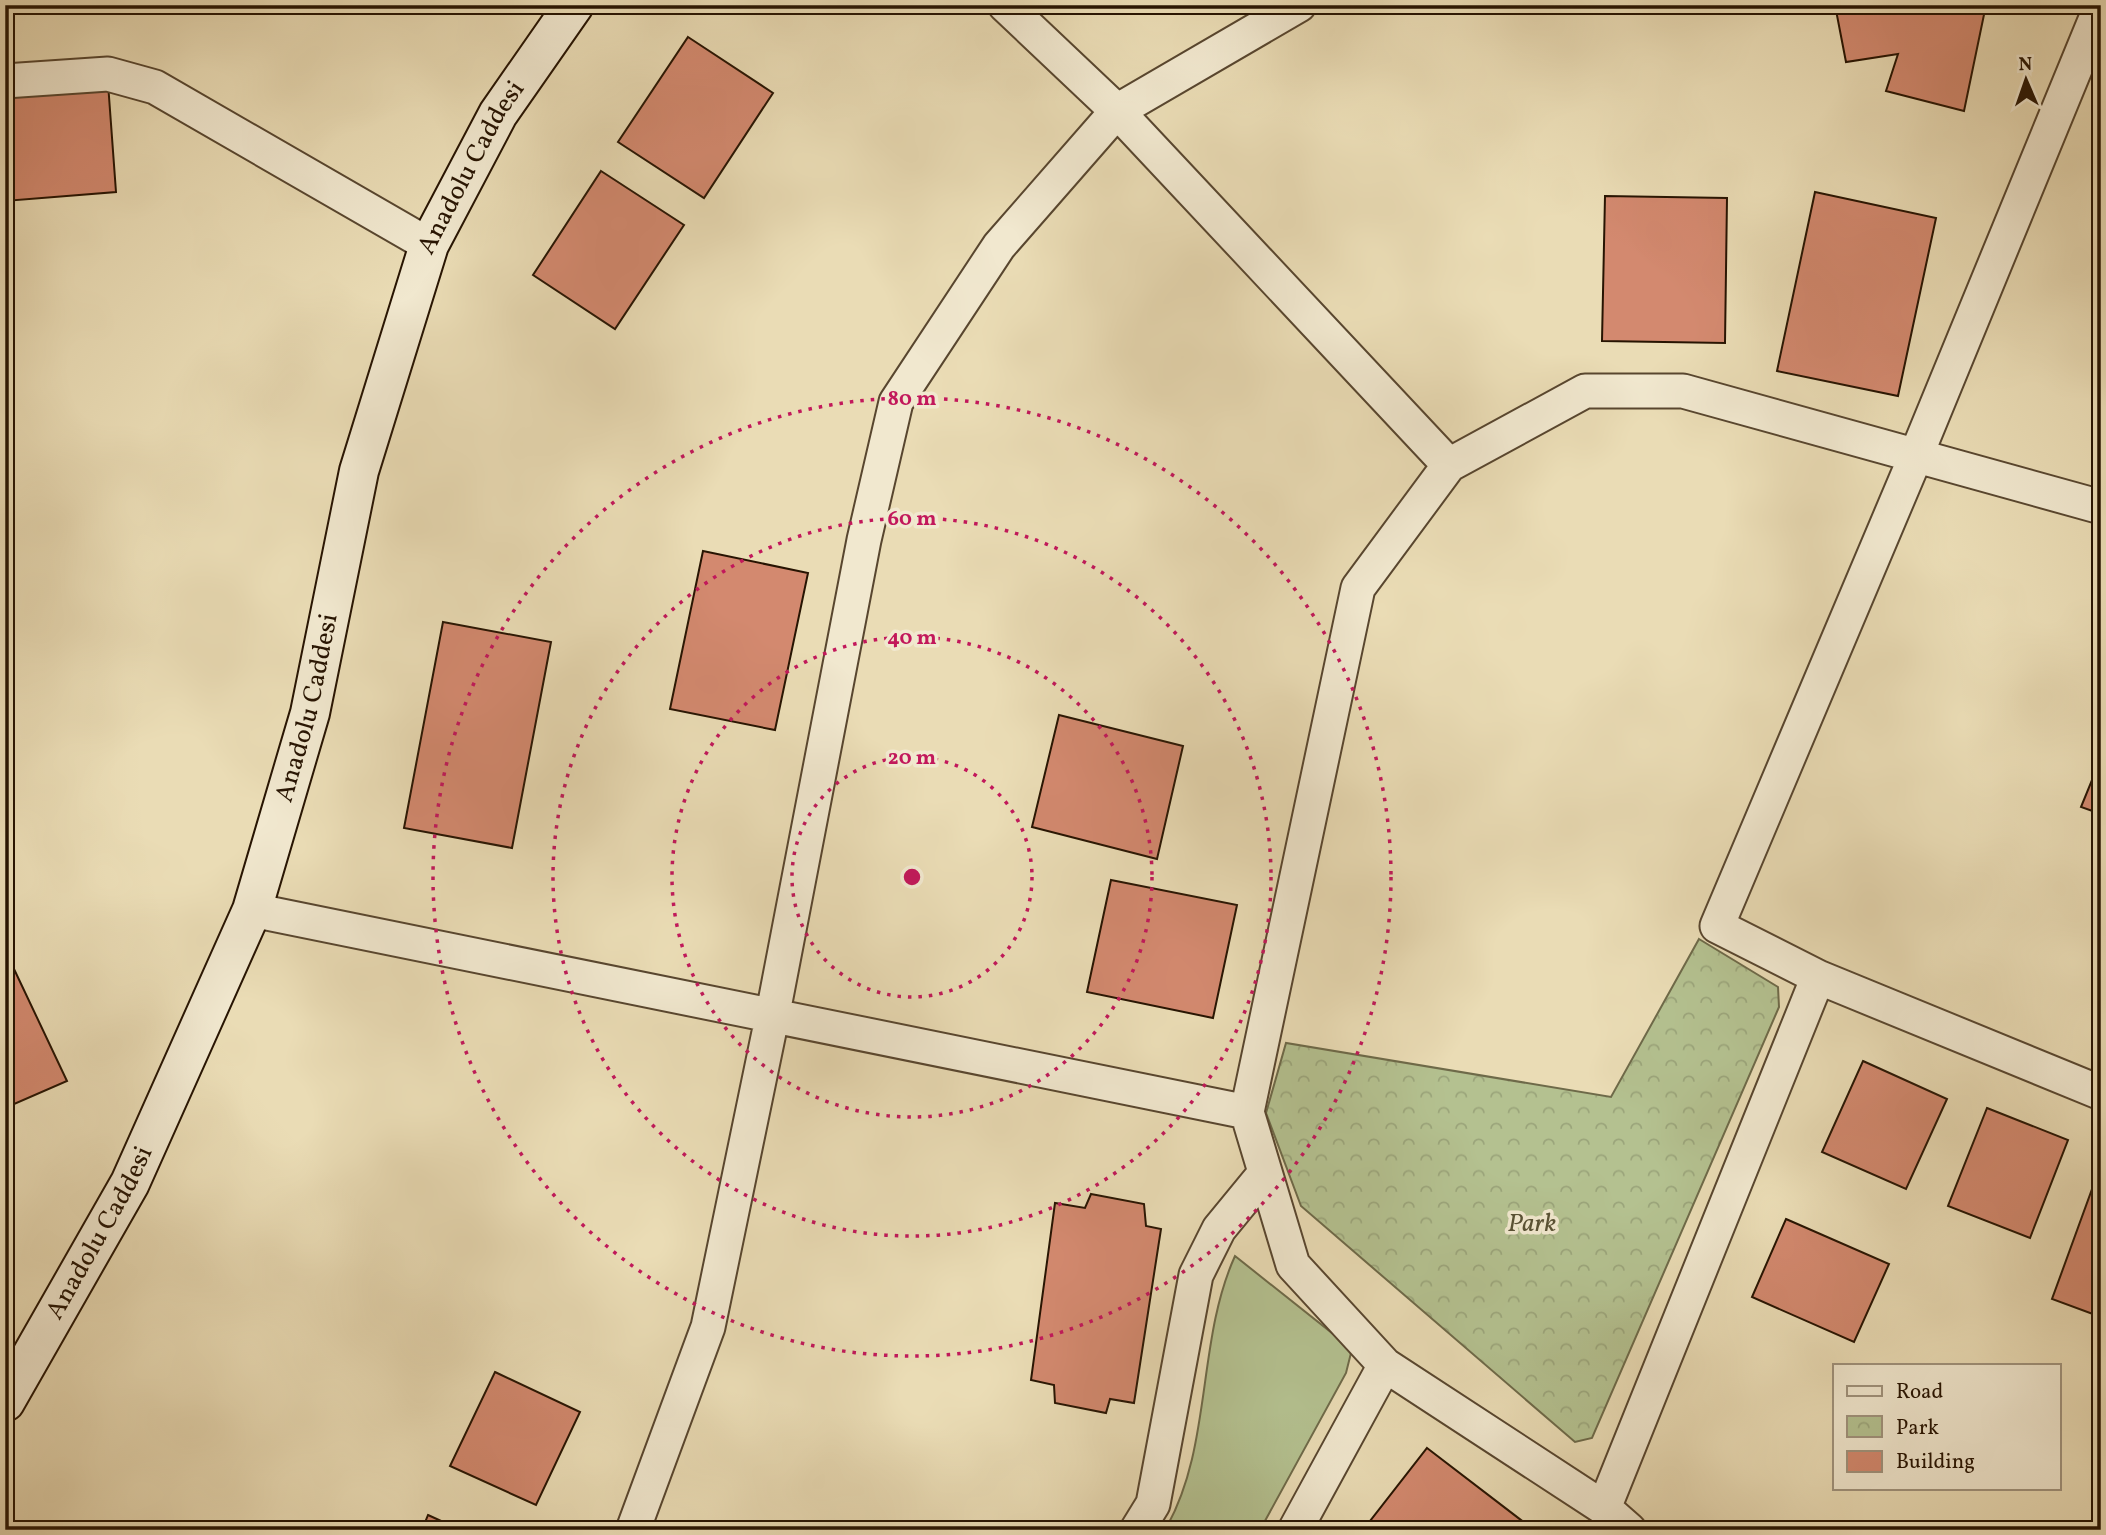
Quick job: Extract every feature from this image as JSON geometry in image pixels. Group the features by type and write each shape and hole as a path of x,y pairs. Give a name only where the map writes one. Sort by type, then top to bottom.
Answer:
{"street":[{"name":"Anadolu Caddesi","path":"5,1402 131,1183 252,910 310,713 359,471 429,245 498,114 574,5"},
{"path":"1005,5 1117,111 1449,465"},
{"path":"632,1530 708,1327 773,1013 864,540 896,402 999,246 1117,111 1299,5"},
{"path":"2101,6 1915,458 1717,926 1818,977 2101,1093"},
{"path":"5,81 108,74 155,87 429,245"},
{"path":"1629,1530 1604,1508 1385,1364 1293,1265 1247,1112 1358,588 1449,465 1585,391 1683,391 2101,508"},
{"path":"252,910 773,1013 1247,1112"},
{"path":"1604,1508 1818,977"},
{"path":"1137,1530 1153,1504 1196,1275 1219,1229 1265,1173"},
{"path":"1296,1530 1385,1364"}],"green space":[{"name":"Park","path":"1699,939 1778,987 1779,1007 1592,1438 1575,1442 1301,1206 1266,1113 1286,1043 1611,1097"},
{"path":"1235,1256 1352,1349 1346,1373 1260,1530 1165,1530 1180,1498 1191,1464 1214,1323"}],"building":[{"path":"1835,5 1986,5 1964,111 1886,91 1898,54 1846,62"},
{"path":"688,37 773,93 704,198 618,142"},
{"path":"108,83 116,192 5,201 5,91"},
{"path":"601,171 684,225 615,329 533,275"},
{"path":"1815,192 1936,218 1898,396 1777,371"},
{"path":"1605,196 1727,198 1725,343 1602,341"},
{"path":"703,551 808,573 775,730 670,709"},
{"path":"443,622 551,642 512,848 404,828"},
{"path":"1059,715 1183,746 1157,859 1032,827"},
{"path":"2101,758 2101,814 2081,807"},
{"path":"1111,880 1237,905 1213,1018 1087,992"},
{"path":"5,950 67,1081 5,1108"},
{"path":"1863,1061 1947,1099 1906,1189 1822,1152"},
{"path":"1987,1108 2068,1140 2030,1238 1948,1206"},
{"path":"2099,1170 2101,1171 2101,1317 2052,1299"},
{"path":"1091,1194 1144,1204 1146,1226 1161,1229 1134,1403 1110,1399 1106,1413 1055,1403 1054,1385 1031,1380 1055,1203 1085,1208"},
{"path":"1786,1219 1889,1264 1854,1342 1752,1297"},
{"path":"495,1372 580,1412 536,1505 450,1466"},
{"path":"1427,1448 1534,1530 1363,1530"},
{"path":"428,1515 461,1530 422,1530"}]}
